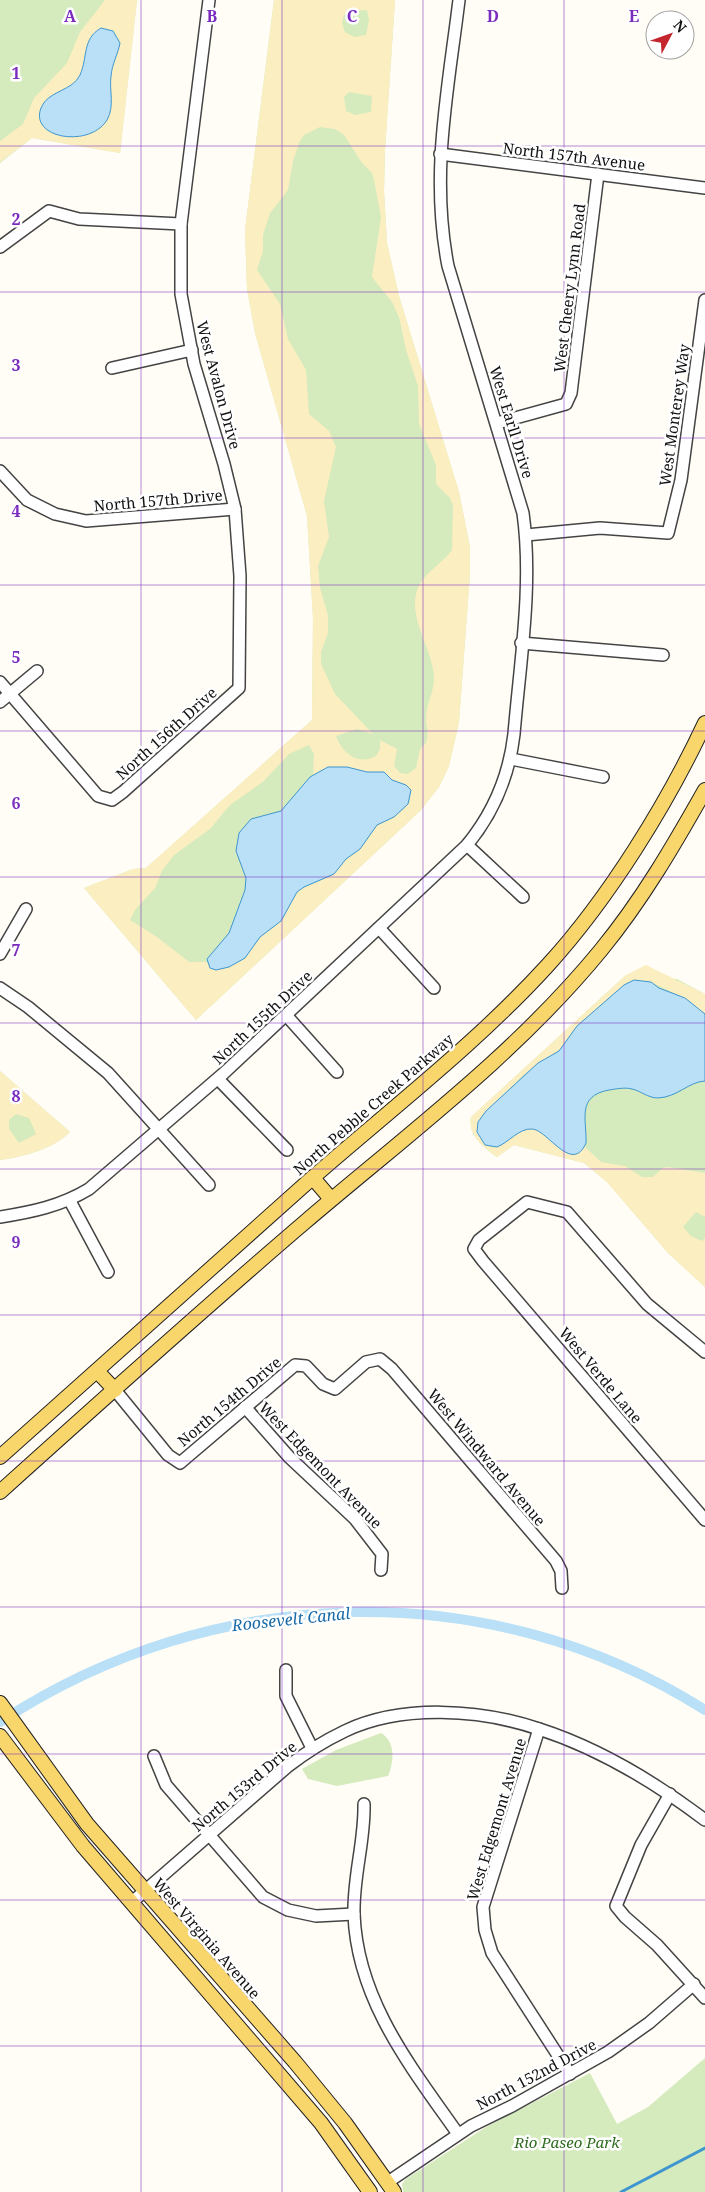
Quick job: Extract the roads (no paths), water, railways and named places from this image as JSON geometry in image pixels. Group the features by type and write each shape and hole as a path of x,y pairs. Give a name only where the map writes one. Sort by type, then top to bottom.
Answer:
{"main road":[{"name":"North Pebble Creek Parkway","path":"0,1458 313,1178 473,1039 532,982 565,946 624,865 685,766 705,723"},
{"path":"0,1492 331,1199 489,1066 572,984 602,948 667,858 705,790"},
{"path":"313,1178 331,1199"},
{"path":"97,1371 115,1390"},
{"name":"West Virginia Avenue","path":"0,1703 87,1824 296,2062 391,2187"},
{"path":"3,1739 70,1830 131,1903 280,2073 340,2148 370,2192"}],"street":[{"name":"West Avalon Drive","path":"208,0 181,224 181,294 192,350 235,509 240,576 239,688"},
{"name":"West Earll Drive","path":"460,0 440,154 439,205 448,266 497,423 523,513 526,535 526,587 511,759 495,803 482,826 467,845"},
{"name":"North 157th Avenue","path":"440,154 705,188"},
{"name":"West Cheery Lynn Road","path":"497,423 566,404 571,394 598,174"},
{"path":"0,247 49,211 79,219 181,224"},
{"name":"West Monterey Way","path":"526,535 600,528 668,533 681,480 705,300"},
{"path":"112,368 192,350"},
{"name":"North 157th Drive","path":"0,471 27,500 55,514 86,521 235,509"},
{"path":"521,643 663,655"},
{"path":"0,702 37,671"},
{"path":"0,682 10,694"},
{"name":"North 156th Drive","path":"10,694 98,796 112,800 239,688"},
{"path":"511,759 603,778"},
{"path":"467,845 523,897"},
{"name":"North 155th Drive","path":"0,1217 32,1212 70,1201 89,1189 218,1079 467,845"},
{"path":"0,954 26,909"},
{"path":"379,928 434,988"},
{"path":"0,988 28,1007 108,1073 160,1128 209,1185"},
{"path":"286,1015 337,1072"},
{"path":"218,1079 287,1150"},
{"path":"70,1201 108,1272"},
{"name":"West Verde Lane","path":"705,1352 647,1304 567,1212 547,1205 527,1202 478,1240 474,1249 705,1520"},
{"name":"West Windward Avenue","path":"300,1364 312,1371 323,1384 335,1389 366,1362 373,1359 386,1362 556,1561 561,1571 562,1588"},
{"name":"North 154th Drive","path":"115,1390 168,1455 180,1463 290,1368 300,1364"},
{"name":"West Edgemont Avenue","path":"245,1407 290,1458 355,1519 382,1554 381,1570"},
{"path":"286,1670 286,1696 312,1748"},
{"name":"North 153rd Drive","path":"131,1903 312,1748 346,1730 402,1714 471,1715 539,1728"},
{"path":"539,1728 628,1769 670,1794 705,1820"},
{"name":"West Edgemont Avenue","path":"539,1728 483,1907 485,1930 492,1953 510,1984 570,2074"},
{"path":"154,1756 166,1785 263,1897 276,1906 316,1916 354,1914"},
{"path":"670,1794 642,1845 616,1906 625,1917 657,1945 705,1998"},
{"path":"364,1804 364,1820 355,1875 354,1914 356,1938 365,1976 375,2005 395,2043 458,2134"},
{"name":"North 152nd Drive","path":"391,2187 458,2134 608,2052 648,2023 694,1984"}],"water":[{"path":"101,28 113,31 120,43 112,72 111,109 107,120 99,129 88,134 75,137 52,133 44,127 40,119 41,108 44,102 54,94 72,85 77,80 88,43 95,32"},
{"path":"328,767 347,767 367,772 384,772 392,780 406,785 411,790 408,804 394,817 377,825 360,849 346,859 334,874 297,892 281,921 260,937 245,958 229,967 216,970 210,968 207,959 229,933 245,890 246,878 236,851 239,833 251,819 281,811 310,777"},
{"path":"634,980 651,982 659,988 685,998 705,1014 705,1081 693,1084 671,1095 658,1098 626,1088 599,1093 587,1103 585,1118 586,1143 580,1152 574,1154 567,1153 538,1131 532,1129 518,1133 497,1147 485,1145 477,1132 478,1122 486,1111 538,1063 559,1051 577,1026 624,985"}],"waterway":[{"name":"Roosevelt Canal","path":"0,1722 83,1676 170,1642 259,1621 351,1612 443,1617 533,1634 621,1665 705,1710"},
{"path":"621,2192 705,2148"}],"park label":[{"name":"Rio Paseo Park","path":"567,2142"}]}
